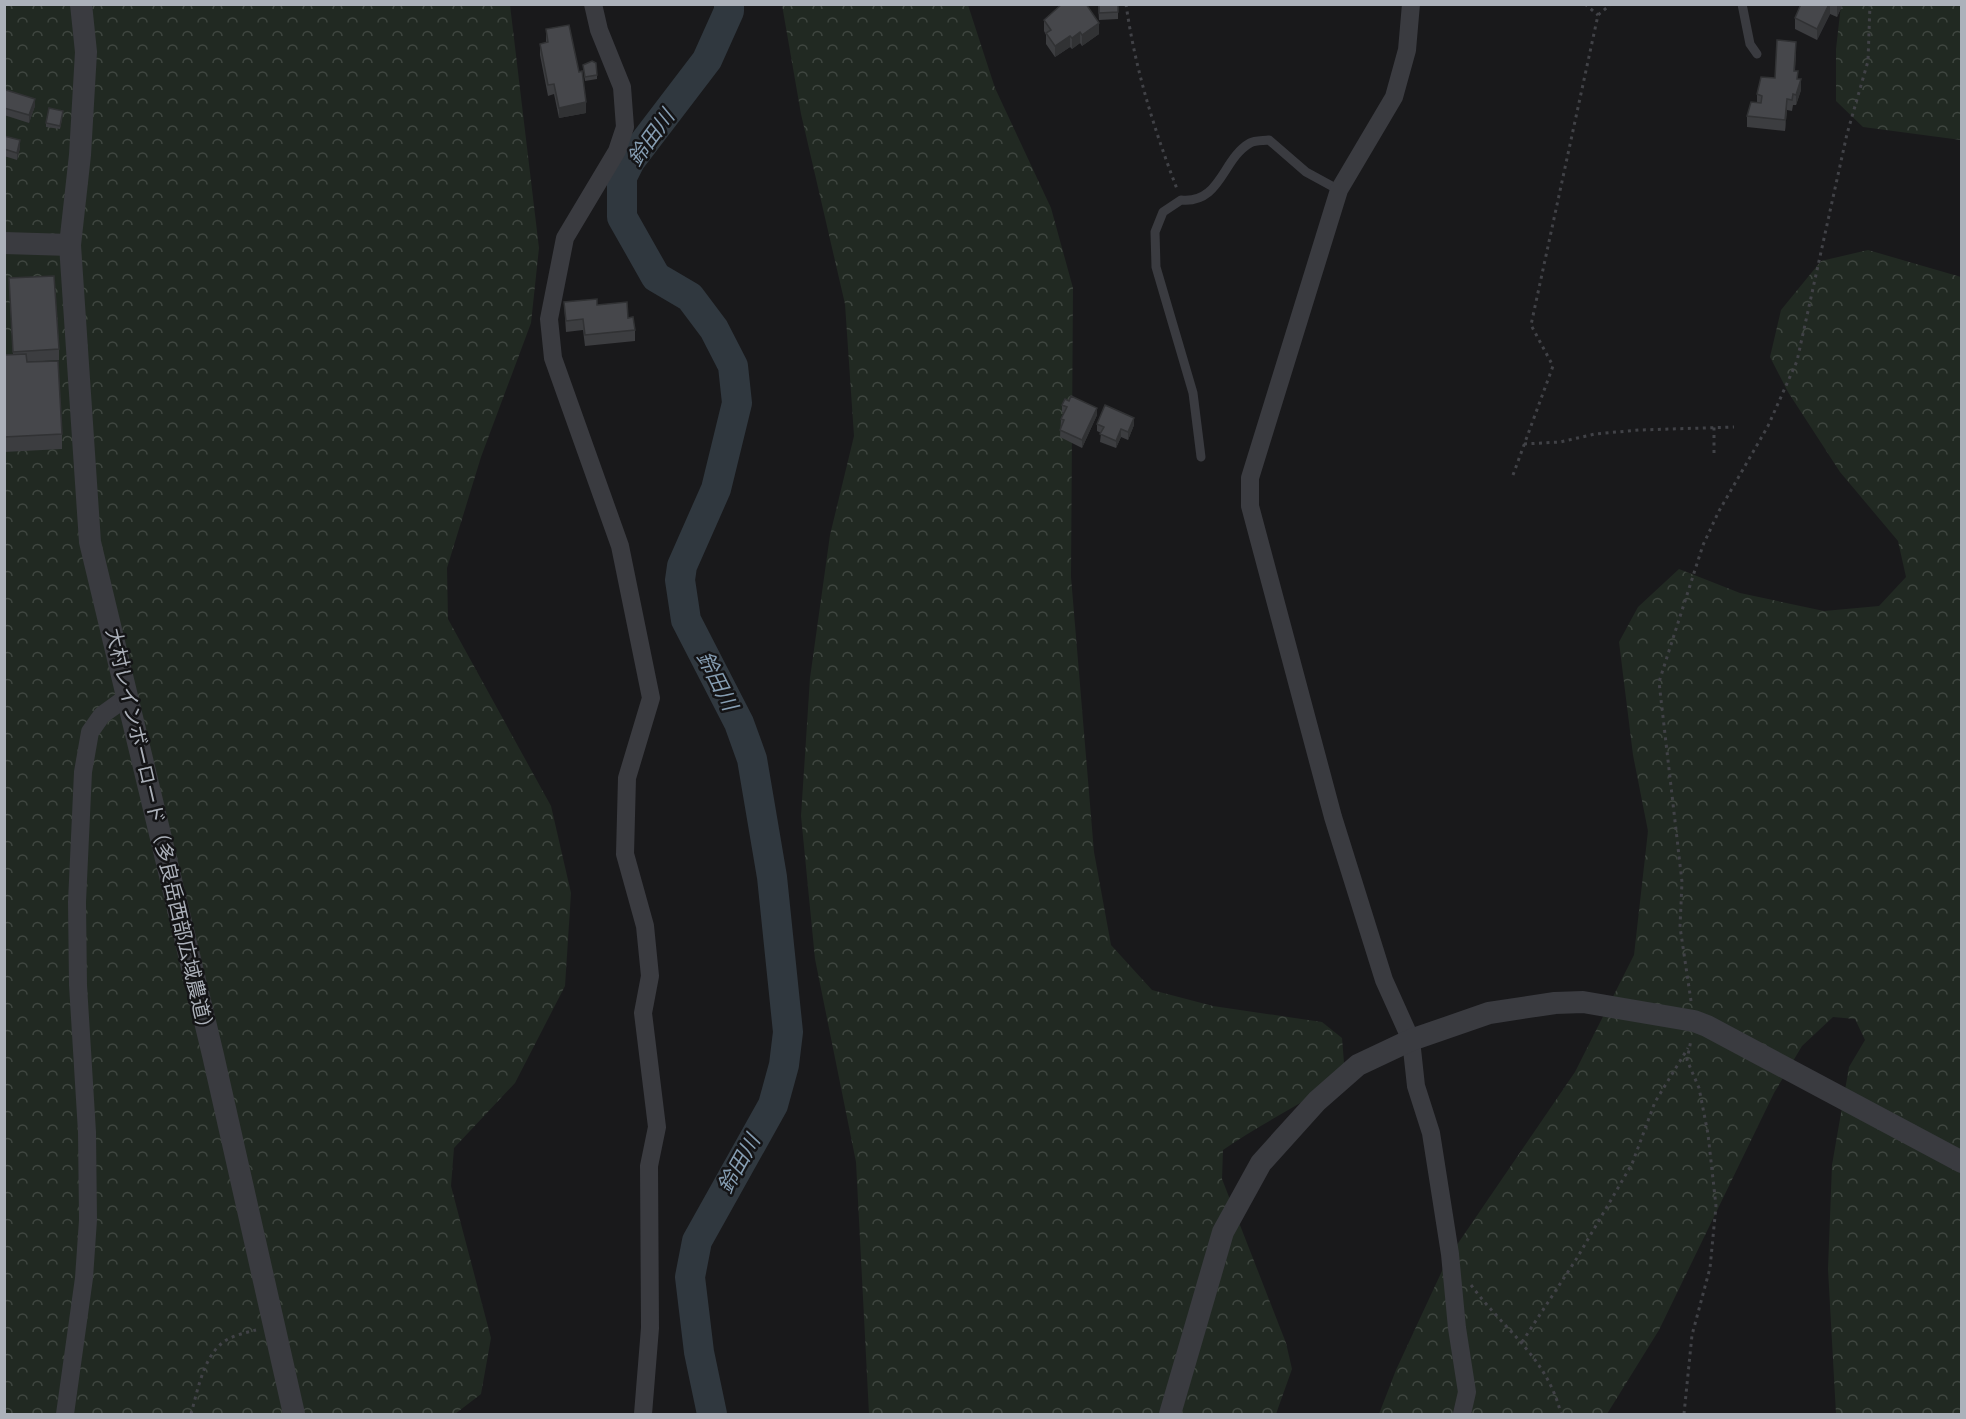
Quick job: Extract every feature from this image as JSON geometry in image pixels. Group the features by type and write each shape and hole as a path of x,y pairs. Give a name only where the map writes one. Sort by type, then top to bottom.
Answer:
{"street":[{"name":"大村レインボーロード（多良岳西部広域農道）","path":"81,4 86,62 70,245 90,542 294,1414"},
{"path":"593,4 599,30 622,87 625,128 617,151 565,238 549,319 553,358 621,546 651,698 627,778 625,854 645,926 650,976 643,1013 657,1126 649,1166 650,1328 643,1414"},
{"path":"1411,4 1407,50 1394,97 1340,190 1250,478 1250,506 1333,817 1384,980 1411,1040 1416,1086 1431,1133 1450,1254 1457,1328 1467,1392 1462,1414"},
{"path":"4,243 70,245"},
{"path":"65,1414 84,1278 88,1220 87,1132 78,985 77,902 83,772 90,732 102,715 127,697"},
{"path":"1170,1414 1223,1232 1261,1163 1317,1101 1358,1065 1411,1040 1489,1012 1555,1003 1583,1002 1700,1024 1959,1160"}],"lane":[{"path":"1742,4 1750,44 1757,54"},
{"path":"1201,457 1193,393 1156,267 1155,232 1163,212 1181,200 1190,201 1208,195 1236,156 1251,142 1269,140 1306,172 1340,190"}],"path":[{"path":"1126,4 1132,48 1152,124 1181,200"},
{"path":"1584,4 1598,15"},
{"path":"1513,475 1553,366 1531,325 1598,15 1611,4"},
{"path":"1700,1024 1680,927 1682,882 1659,682 1703,545 1719,511 1768,426 1797,361 1847,134 1868,62 1870,4"},
{"path":"1524,444 1560,442 1595,434 1639,429 1734,427"},
{"path":"1714,428 1714,453"},
{"path":"1522,1342 1577,1258 1632,1164 1655,1102 1691,1044 1686,1060 1699,1088 1708,1134 1716,1206 1710,1268 1692,1335 1684,1414"},
{"path":"1467,1279 1522,1342 1555,1391 1561,1414"},
{"path":"191,1414 209,1362 220,1345 236,1336 274,1325"}],"green space":[{"path":"5,5 510,5 539,248 531,323 481,457 447,568 448,619 551,806 571,893 565,986 515,1083 454,1148 451,1186 491,1338 481,1394 455,1414 5,1414"},
{"path":"782,5 968,5 995,88 1051,208 1073,288 1071,577 1094,852 1111,945 1152,990 1213,1006 1322,1022 1342,1038 1345,1075 1223,1150 1222,1179 1286,1343 1292,1369 1276,1414 869,1414 856,1162 815,959 801,816 810,678 830,535 854,436 845,304 801,114"},
{"path":"1841,5 1961,5 1961,140 1863,127 1836,101 1836,49"},
{"path":"1868,250 1961,277 1961,1414 1836,1414 1828,1269 1832,1165 1849,1067 1865,1040 1855,1019 1833,1017 1802,1046 1774,1093 1659,1330 1607,1414 1379,1414 1396,1370 1448,1258 1575,1072 1634,955 1648,831 1633,755 1619,642 1638,607 1679,569 1740,593 1824,611 1879,606 1906,577 1898,541 1840,472 1788,392 1770,357 1781,310 1821,261"}],"building":[{"path":"1062,4 1086,4 1099,23 1082,35 1080,32 1072,38 1070,36 1055,46 1046,33 1051,30 1044,20"},
{"path":"1099,4 1118,4 1118,12 1099,13"},
{"path":"1801,4 1829,4 1817,29 1795,18"},
{"path":"569,25 579,72 582,71 586,102 559,108 554,84 548,85 540,44 548,42 546,29"},
{"path":"1777,40 1796,42 1794,71 1798,71 1797,79 1801,79 1796,95 1793,94 1792,100 1787,99 1785,120 1747,116 1751,102 1761,103 1762,96 1757,94 1761,77 1775,78"},
{"path":"592,61 596,63 597,75 585,77 583,65"},
{"path":"6,90 35,99 29,115 4,108"},
{"path":"49,108 63,111 60,126 46,123"},
{"path":"4,136 20,140 17,153 4,149"},
{"path":"54,276 59,349 13,352 9,278"},
{"path":"597,299 597,305 627,302 628,318 633,317 635,330 585,335 583,319 566,321 564,302"},
{"path":"26,354 27,362 58,361 62,434 4,437 4,355"},
{"path":"1071,396 1097,408 1082,440 1060,430 1064,420 1061,419 1067,407 1062,405 1065,399 1069,401"},
{"path":"1105,405 1134,418 1128,432 1121,429 1116,441 1100,434 1104,427 1097,424"}],"waterway":[{"name":"鈴田川","path":"712,1414 699,1352 690,1277 697,1241 773,1105 784,1065 788,1032 772,877 752,759 739,723 686,620 680,580 682,566 716,489 737,403 733,366 714,329 690,297 656,277 622,217 622,177 630,161 707,60 729,11 729,4"}]}
